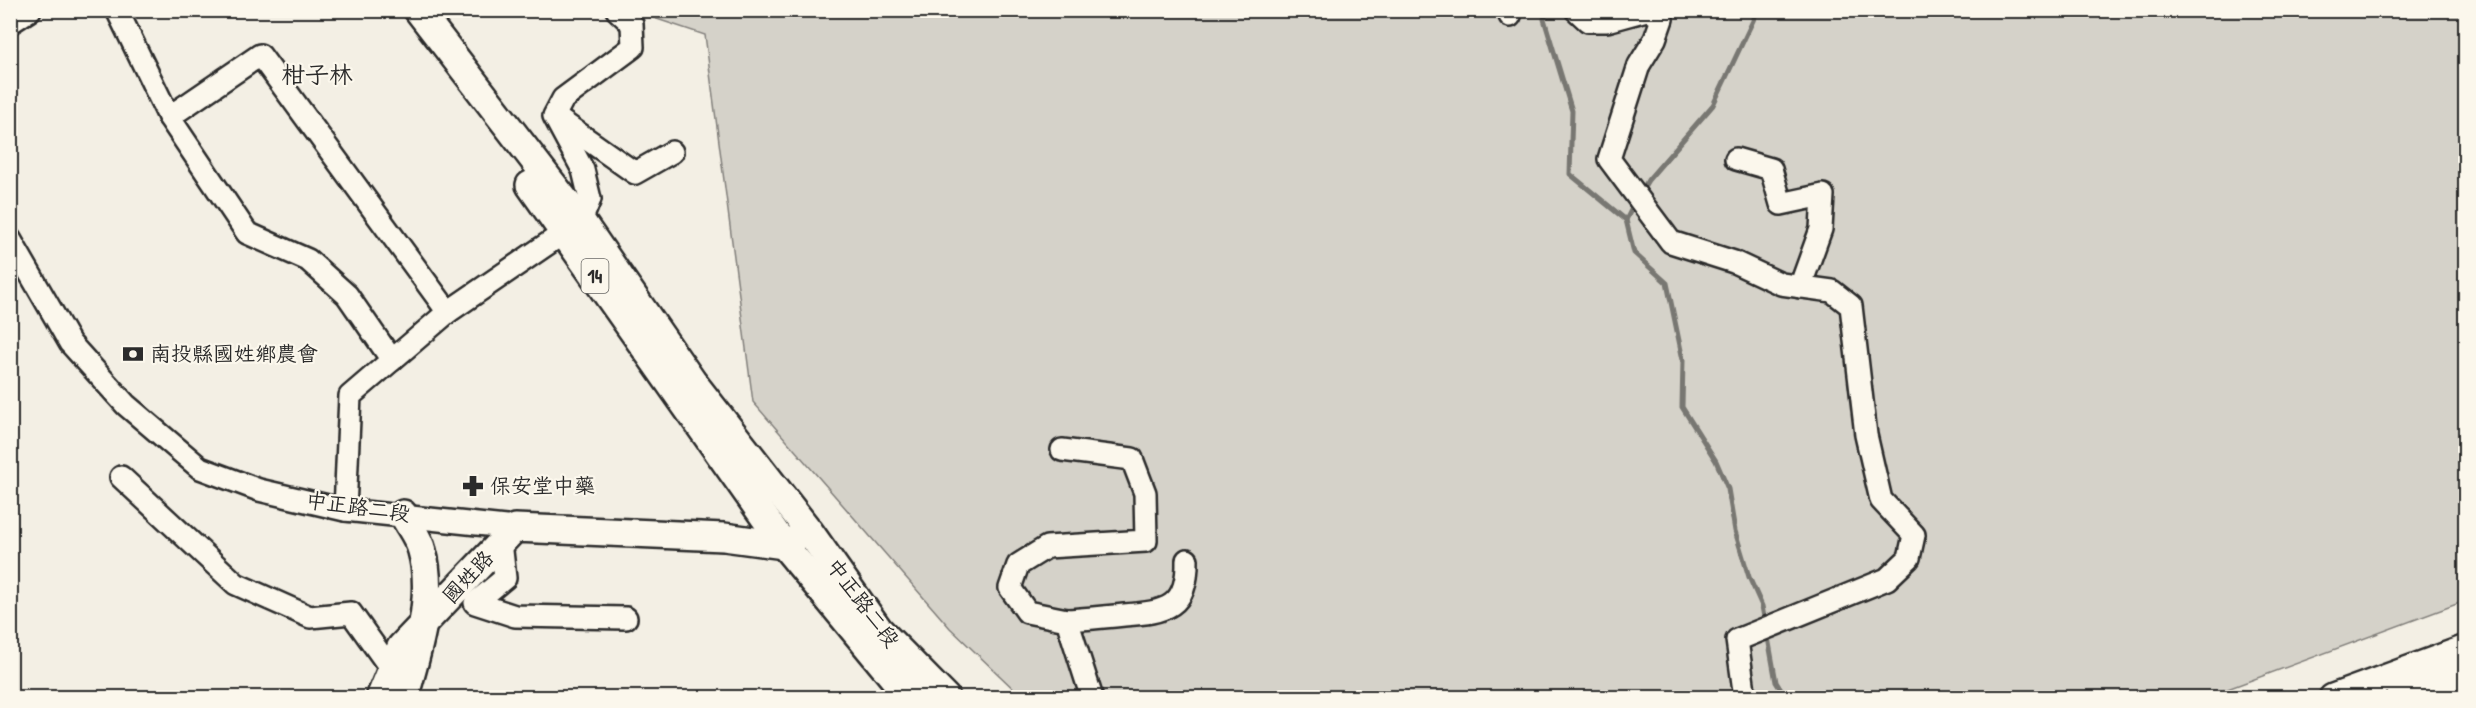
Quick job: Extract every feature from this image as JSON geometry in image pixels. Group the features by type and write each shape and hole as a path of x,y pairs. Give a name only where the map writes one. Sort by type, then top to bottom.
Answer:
{"main road":[{"name":"中正路二段","path":"401,10 809,531 879,630 946,698"},
{"name":"中正路二段","path":"418,10 573,227 784,545 910,698"},
{"name":"國姓路","path":"403,514 422,548 427,572 418,650 404,698"},
{"path":"784,545 809,531"},
{"name":"中正路二段","path":"508,535 724,537 784,545"},
{"name":"國姓路","path":"380,698 401,647 508,535"},
{"path":"2334,698 2466,649"},
{"path":"2400,698 2466,674"}],"street":[{"path":"10,23 30,10"},
{"path":"117,10 170,117 247,233 308,260 347,295 392,360"},
{"path":"554,116 563,99 633,47 632,24 617,10"},
{"path":"1576,10 1588,21 1598,21 1648,10 1662,20 1655,39 1639,65 1609,159 1671,242 1734,262 1781,284 1832,291 1851,306 1866,435 1881,500 1914,535 1909,558 1887,579 1737,640 1745,698"},
{"path":"170,117 260,55 448,312"},
{"path":"345,510 350,396 448,312 573,227 590,199 583,170 554,116"},
{"path":"554,116 636,173 672,152"},
{"path":"1736,159 1771,169 1782,204 1823,195 1821,229 1800,287"},
{"name":"中正路二段","path":"10,239 70,343 126,405 200,468 259,490 345,510 403,514 508,535"},
{"path":"1062,450 1131,459 1145,493 1146,541 1047,547 1018,565 1010,588 1027,612 1067,620 1159,612 1177,599 1188,581 1188,560"},
{"path":"121,477 236,584 310,617 351,613 391,669"},
{"path":"508,535 504,578 476,603 515,616 626,618"},
{"path":"1067,620 1092,698"}],"shaded area":[{"path":"633,11 2465,11 2465,601 2206,697 1022,697 950,628 753,402 705,35"}],"waterway":[{"path":"1548,10 1544,19 1572,111 1570,174 1626,220 1634,253 1667,283 1683,360 1682,407 1716,461 1728,489 1735,531 1749,577 1762,606 1765,623"},
{"path":"1641,192 1648,180 1713,105 1758,10"},
{"path":"1626,220 1635,202"},
{"path":"1767,632 1776,682 1786,698"}],"place":[{"name":"南投縣國姓鄉農會","path":"133,354"},
{"name":"保安堂中藥","path":"473,486"}],"district":[{"name":"柑子林","path":"317,75"}]}
